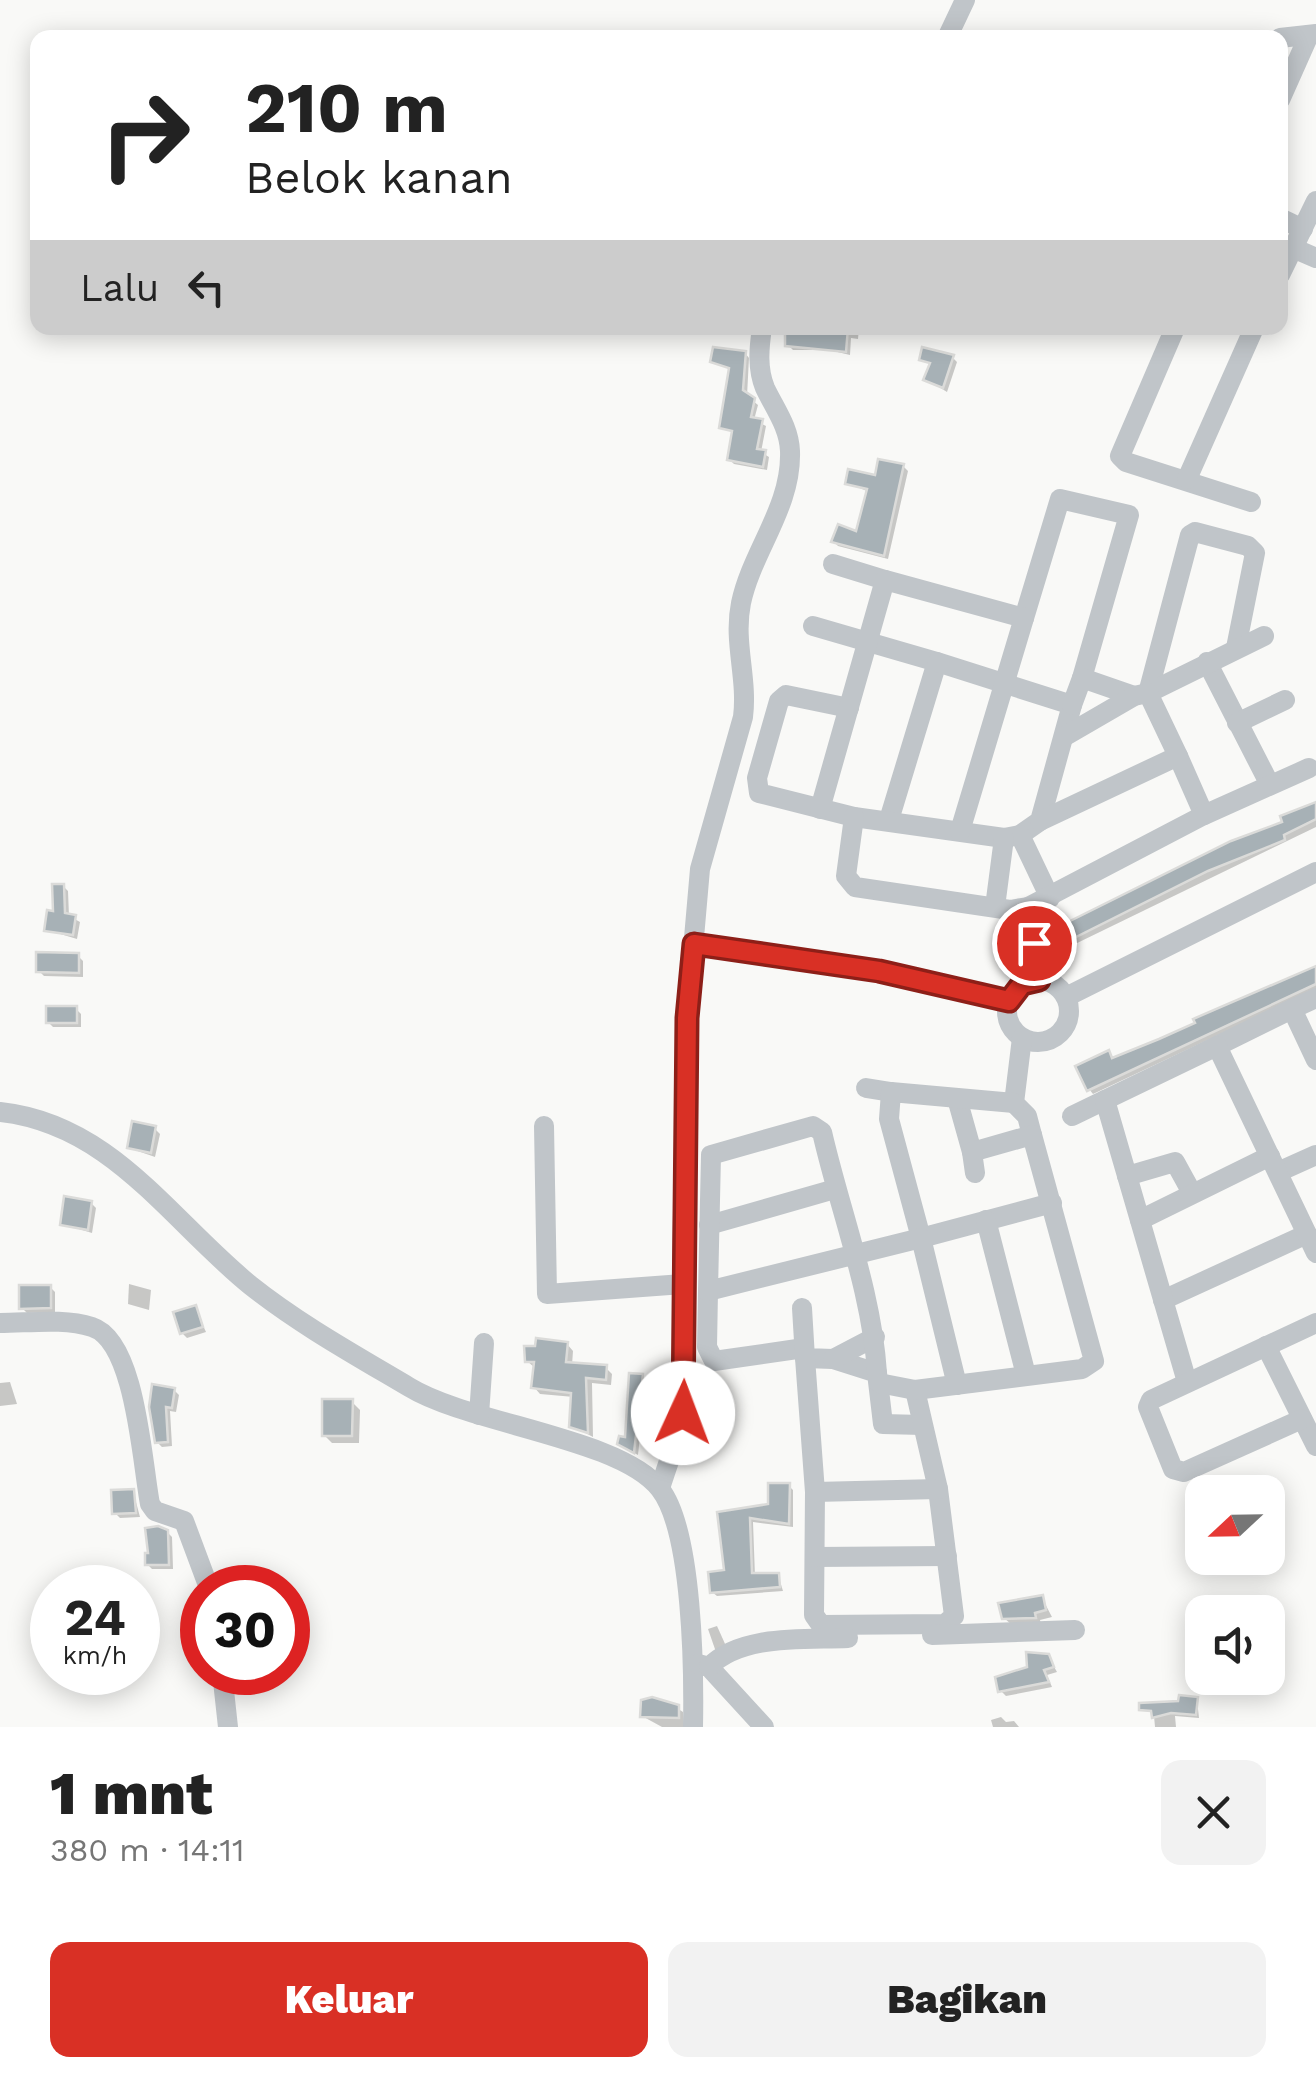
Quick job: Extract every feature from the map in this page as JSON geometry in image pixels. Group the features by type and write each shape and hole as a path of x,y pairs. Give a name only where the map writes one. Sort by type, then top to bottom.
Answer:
{"street":[{"path":"951,30 965,0"},
{"path":"1288,84 1312,34"},
{"path":"1288,258 1316,201"},
{"path":"1288,222 1303,229"},
{"path":"1293,248 1316,258"},
{"path":"660,1488 683,1413 687,1018 700,870 744,716 738,616 786,487 790,452 787,431 760,371 762,335"},
{"path":"1173,335 1120,456 1126,462 1250,502"},
{"path":"1187,479 1251,335"},
{"path":"960,831 1060,500 1126,512 1130,519 1040,820"},
{"path":"1141,695 1190,535 1195,532 1248,546 1255,553 1236,648"},
{"path":"833,564 1024,618"},
{"path":"820,809 885,580"},
{"path":"813,626 1072,705"},
{"path":"1065,736 1264,636"},
{"path":"889,820 937,662"},
{"path":"1207,662 1270,785"},
{"path":"1082,678 1141,695 1178,756 1204,815"},
{"path":"849,708 786,694 779,701 756,778 759,793 854,816 1012,837 1178,756"},
{"path":"1237,723 1285,700"},
{"path":"854,816 846,876 855,887 995,907 1028,907 1204,815 1308,768"},
{"path":"1012,837 1050,898"},
{"path":"995,907 1012,837"},
{"path":"1066,996 1316,872"},
{"path":"1028,907 1039,980"},
{"path":"694,944 879,971 1009,1001"},
{"path":"1039,980 1056,985 1066,996 1068,1022 1057,1036 1040,1043 1022,1038 1009,1021 1009,1001 1022,984 1039,980"},
{"path":"1072,1116 1316,998"},
{"path":"1292,1010 1316,1060"},
{"path":"1014,1104 1022,1038"},
{"path":"1163,1300 1311,1243 1216,1046"},
{"path":"866,1088 958,1102 1014,1104 1027,1116 1094,1361 1082,1369 915,1390 878,1378 833,1359 805,1353 714,1361 707,1347 711,1155 821,1124 875,1337 878,1378 884,1424 922,1425"},
{"path":"890,1092 889,1119 957,1385"},
{"path":"1105,1100 1187,1382"},
{"path":"958,1102 973,1163 1032,1136"},
{"path":"0,1112 38,1117 91,1141 272,1302 425,1397 577,1444 645,1475 660,1488 678,1542 702,1665 693,1727"},
{"path":"544,1126 548,1294 683,1284"},
{"path":"1140,1220 1192,1193 1274,1164 1316,1155"},
{"path":"1127,1176 1175,1162 1192,1193"},
{"path":"709,1224 836,1190"},
{"path":"708,1290 1052,1202"},
{"path":"986,1220 1026,1376"},
{"path":"802,1308 815,1492 814,1615 825,1626 948,1623 954,1616 938,1490 915,1390"},
{"path":"0,1323 93,1327 116,1346 128,1382 150,1504 155,1511 184,1521 200,1565"},
{"path":"1266,1346 1310,1429 1190,1471 1178,1471 1148,1407 1151,1400 1187,1382 1316,1323"},
{"path":"833,1359 875,1337"},
{"path":"479,1416 484,1343"},
{"path":"815,1492 938,1490"},
{"path":"815,1557 947,1556"},
{"path":"702,1665 747,1645 1074,1630"},
{"path":"702,1665 764,1727"},
{"path":"225,1695 228,1727"}],"building":[{"path":"785,335 847,335 846,352 785,346"},
{"path":"713,347 746,351 743,390 755,398 751,417 763,419 757,449 766,450 763,467 727,460 732,431 719,428 729,368 710,362"},
{"path":"922,347 954,355 943,388 923,380 930,363 919,360"},
{"path":"878,459 904,464 884,556 831,542 838,524 856,531 867,489 845,484 848,469 875,475"},
{"path":"1316,802 1316,819 1284,835 1285,840 1208,871 1064,943 1058,927 1231,841 1282,822 1280,816"},
{"path":"52,884 64,884 65,913 76,915 73,935 44,931 47,910 53,911"},
{"path":"36,952 79,953 79,973 36,972"},
{"path":"1316,966 1316,984 1087,1091 1075,1066 1109,1050 1112,1058 1159,1039 1195,1023 1193,1019"},
{"path":"46,1006 77,1006 77,1023 46,1023"},
{"path":"132,1121 156,1126 151,1153 127,1148"},
{"path":"64,1196 92,1201 88,1230 60,1225"},
{"path":"19,1285 51,1285 51,1308 19,1309"},
{"path":"196,1305 203,1327 180,1334 173,1312"},
{"path":"536,1338 568,1342 566,1362 607,1365 606,1380 586,1378 588,1433 569,1427 571,1393 531,1388 534,1362 525,1362 524,1346 535,1346"},
{"path":"629,1373 643,1374 634,1453 617,1444 619,1436 625,1437"},
{"path":"152,1384 175,1388 172,1408 166,1407 168,1442 155,1443 149,1407"},
{"path":"322,1399 353,1399 352,1436 322,1436"},
{"path":"768,1483 790,1483 789,1524 750,1518 752,1573 779,1573 780,1587 710,1593 708,1572 724,1570 717,1512 768,1504"},
{"path":"134,1489 136,1513 112,1514 111,1490"},
{"path":"158,1526 168,1530 169,1565 145,1565 145,1528"},
{"path":"1043,1595 1046,1610 1035,1613 1036,1618 1002,1619 998,1603"},
{"path":"1026,1652 1049,1654 1054,1667 1044,1670 1049,1682 998,1692 995,1677 1027,1667"},
{"path":"1179,1695 1198,1697 1196,1715 1171,1713 1152,1718 1151,1711 1139,1710 1139,1703 1178,1701"},
{"path":"652,1697 679,1705 679,1718 640,1717 641,1700"}],"route":[{"path":"683,1413 687,1018 694,944 879,971 1009,1001 1022,984 1039,980 1034,943"}]}
